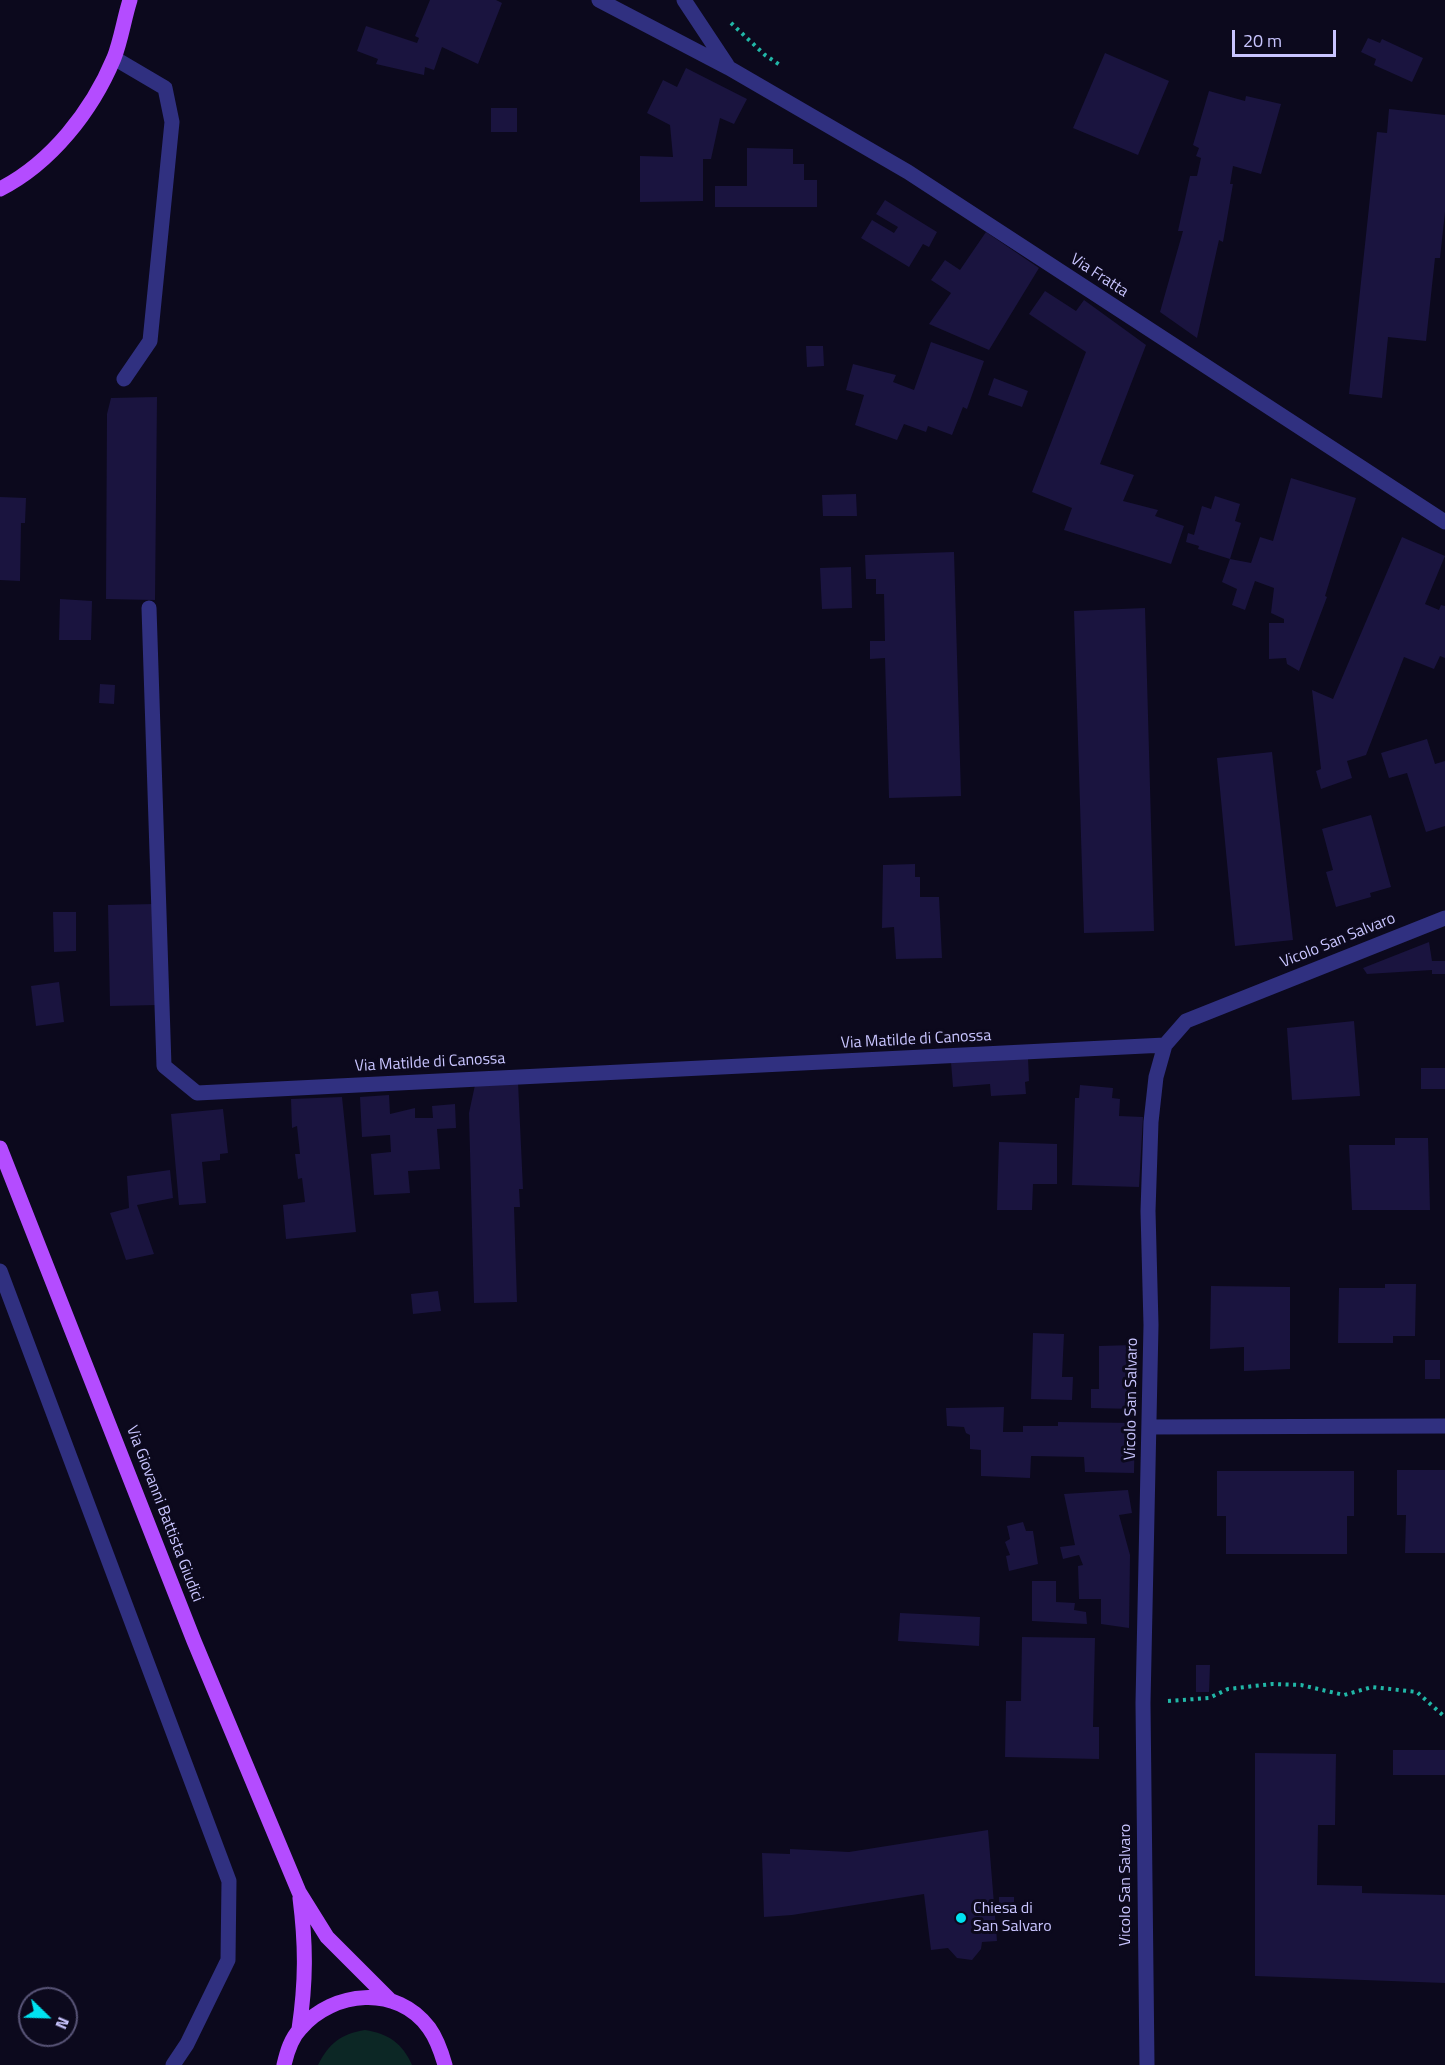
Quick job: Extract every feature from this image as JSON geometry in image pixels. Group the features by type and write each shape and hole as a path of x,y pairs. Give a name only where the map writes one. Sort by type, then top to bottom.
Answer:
{"main road":[{"path":"0,189 16,181 58,145 87,107 114,58 130,0"},
{"name":"Via Giovanni Battista Giudici","path":"0,1148 194,1641 299,1892 327,1937 391,2001"},
{"name":"Via Giovanni Battista Giudici","path":"299,1892 306,1947 305,1989 299,2029"},
{"name":"Via Giovanni Battista Giudici","path":"284,2065 289,2047 299,2029 318,2011 341,2000 367,1996 391,2001 411,2011 427,2026 439,2044 446,2065"}],"street":[{"name":"Via Fratta","path":"600,1 619,0"},
{"name":"Via Fratta","path":"684,0 729,68"},
{"name":"Via Fratta","path":"600,1 729,68 908,172 1445,522"},
{"path":"114,58 165,88 172,122 150,341 124,379"},
{"name":"Via Matilde di Canossa","path":"148,608 164,1065 197,1093 1165,1046"},
{"name":"Vicolo San Salvaro","path":"1147,2065 1143,1703 1149,1426 1150,1122 1156,1077 1165,1046 1186,1021 1445,918"},
{"path":"0,1271 229,1881 228,1960 187,2044 173,2065"},
{"path":"1149,1426 1445,1426"},
{"path":"274,2065 289,2047"}],"path":[{"path":"727,19 765,55 784,68"},
{"path":"1143,1703 1209,1698 1228,1689 1272,1684 1300,1685 1344,1695 1372,1687 1417,1692 1445,1717"}],"green space":[{"path":"365,2030 381,2034 394,2041 404,2051 412,2065 318,2065 331,2045 342,2037"}],"building":[{"path":"430,0 496,0 502,3 478,64 442,47 434,70 425,67 424,75 376,64 378,59 357,51 366,26 417,43 419,38 415,36"},
{"path":"1368,38 1380,43 1382,39 1423,58 1412,82 1374,65 1376,59 1361,52"},
{"path":"1105,53 1169,81 1138,155 1073,128"},
{"path":"686,68 747,99 734,124 720,118 711,159 703,159 703,201 640,202 640,156 673,157 670,125 647,113 663,80 677,87"},
{"path":"1209,91 1245,101 1246,96 1281,104 1261,174 1233,166 1230,184 1233,184 1223,242 1219,240 1197,338 1160,312 1183,231 1178,231 1190,176 1197,176 1201,158 1196,156 1199,148 1193,145"},
{"path":"491,108 517,108 517,132 491,132"},
{"path":"1389,109 1445,115 1445,212 1440,258 1435,258 1426,341 1388,337 1382,398 1349,394 1377,132 1387,133"},
{"path":"747,148 793,149 793,164 804,164 804,180 817,180 817,207 715,207 715,186 747,186"},
{"path":"885,200 937,232 929,247 923,244 909,267 861,238 872,220 894,233 898,227 876,214"},
{"path":"986,232 1039,268 989,350 929,324 951,293 931,280 945,260 960,270"},
{"path":"1045,291 1076,311 1084,300 1146,345 1100,464 1134,475 1123,501 1158,510 1155,516 1184,526 1171,564 1064,530 1072,508 1032,492 1086,352 1029,314"},
{"path":"931,342 984,361 967,409 963,407 952,435 928,426 926,432 904,424 897,440 855,425 864,395 846,390 853,364 896,375 893,382 914,390"},
{"path":"806,346 823,346 824,366 807,367"},
{"path":"994,378 1028,391 1022,407 988,395"},
{"path":"157,397 155,600 106,599 107,414 111,398"},
{"path":"1291,478 1356,498 1325,596 1327,597 1299,671 1287,664 1286,658 1269,659 1269,623 1284,623 1284,619 1271,613 1274,588 1255,581 1245,610 1232,605 1237,589 1222,582 1230,559 1251,563 1260,537 1273,541"},
{"path":"856,494 857,516 823,516 822,495"},
{"path":"1215,496 1240,504 1235,521 1241,523 1230,559 1198,549 1199,546 1186,542 1188,533 1194,535 1202,506 1211,509"},
{"path":"0,497 26,498 25,523 21,523 20,581 0,580"},
{"path":"1402,537 1445,556 1425,604 1439,610 1441,605 1445,606 1445,658 1440,656 1434,669 1404,657 1366,755 1347,761 1352,778 1321,789 1316,771 1321,769 1312,690 1333,699"},
{"path":"954,552 961,796 889,798 885,658 870,659 870,641 885,641 884,594 876,594 876,579 866,579 865,555"},
{"path":"851,567 852,608 822,609 820,568"},
{"path":"60,599 92,601 91,640 59,640"},
{"path":"1145,608 1154,931 1084,933 1074,611"},
{"path":"100,684 115,685 114,704 99,703"},
{"path":"1427,739 1435,764 1445,761 1445,826 1426,832 1407,773 1389,778 1381,753"},
{"path":"1272,752 1293,940 1235,946 1217,758"},
{"path":"1371,815 1391,887 1370,893 1371,897 1336,907 1326,872 1333,870 1322,829"},
{"path":"915,864 915,877 920,877 920,897 939,897 942,958 896,959 894,927 882,928 883,865"},
{"path":"155,904 158,1005 110,1006 108,905"},
{"path":"53,912 76,912 76,951 54,952"},
{"path":"1429,942 1432,961 1445,961 1445,974 1432,974 1432,970 1367,974 1363,968"},
{"path":"59,982 64,1022 36,1026 31,986"},
{"path":"1354,1021 1360,1096 1292,1100 1287,1028"},
{"path":"1028,1058 1029,1081 1025,1082 1026,1094 991,1096 990,1084 953,1087 951,1062"},
{"path":"1421,1068 1445,1068 1445,1089 1421,1089"},
{"path":"518,1082 523,1189 519,1189 520,1207 514,1207 517,1302 474,1303 469,1113 475,1085"},
{"path":"1080,1085 1113,1088 1112,1098 1120,1099 1119,1116 1143,1117 1139,1187 1072,1185 1075,1098 1079,1098"},
{"path":"389,1095 390,1114 415,1108 415,1118 433,1118 432,1106 455,1104 456,1128 437,1129 440,1169 408,1171 410,1193 374,1195 371,1154 391,1152 390,1135 362,1137 360,1097"},
{"path":"342,1097 356,1232 286,1239 283,1205 305,1202 302,1178 298,1179 295,1154 300,1154 297,1126 292,1128 291,1099"},
{"path":"223,1109 228,1153 220,1154 220,1160 202,1162 206,1203 179,1205 171,1114"},
{"path":"1395,1138 1428,1138 1430,1210 1352,1210 1349,1145 1395,1145"},
{"path":"999,1142 1057,1144 1057,1184 1033,1184 1032,1210 997,1210"},
{"path":"170,1170 173,1198 137,1205 154,1254 126,1260 110,1213 129,1208 127,1176"},
{"path":"1385,1284 1416,1284 1415,1336 1393,1336 1393,1343 1338,1343 1339,1288 1385,1288"},
{"path":"1211,1286 1290,1287 1290,1369 1244,1371 1244,1347 1210,1349"},
{"path":"438,1291 441,1311 413,1314 411,1294"},
{"path":"1033,1333 1064,1334 1062,1377 1073,1377 1072,1400 1031,1399"},
{"path":"1134,1345 1135,1409 1091,1408 1091,1389 1099,1389 1099,1346"},
{"path":"1425,1360 1440,1360 1440,1379 1425,1379"},
{"path":"1004,1407 1003,1432 1023,1432 1023,1426 1058,1426 1058,1422 1135,1423 1134,1473 1085,1472 1084,1457 1031,1456 1030,1478 981,1476 981,1450 970,1449 970,1435 966,1433 964,1427 947,1426 946,1408"},
{"path":"1397,1470 1445,1470 1445,1553 1405,1553 1406,1515 1397,1515"},
{"path":"1217,1471 1354,1471 1354,1516 1347,1516 1347,1554 1226,1554 1226,1516 1217,1516"},
{"path":"1128,1490 1132,1513 1119,1515 1130,1555 1129,1628 1101,1624 1101,1599 1079,1599 1078,1566 1083,1565 1079,1555 1063,1559 1060,1547 1075,1545 1064,1494"},
{"path":"1023,1522 1026,1531 1033,1531 1038,1564 1009,1571 1006,1556 1010,1555 1005,1542 1010,1539 1007,1526"},
{"path":"1032,1581 1056,1581 1056,1602 1075,1603 1074,1610 1086,1612 1087,1624 1032,1621"},
{"path":"900,1613 980,1617 979,1646 898,1641"},
{"path":"1022,1637 1095,1638 1093,1727 1099,1727 1099,1759 1005,1757 1006,1701 1021,1701"},
{"path":"1196,1665 1210,1665 1209,1692 1196,1692"},
{"path":"1393,1750 1445,1750 1445,1775 1393,1775"},
{"path":"1255,1753 1336,1754 1335,1825 1318,1825 1317,1885 1362,1886 1362,1893 1445,1895 1445,1983 1255,1976"},
{"path":"988,1830 997,1941 982,1942 981,1949 972,1960 957,1958 948,1948 931,1950 924,1894 792,1915 764,1917 762,1853 790,1854 790,1849 849,1852"},
{"path":"999,1897 1014,1897 1014,1914 999,1914"}],"place":[{"name":"Chiesa di San Salvaro","path":"961,1918"}]}
